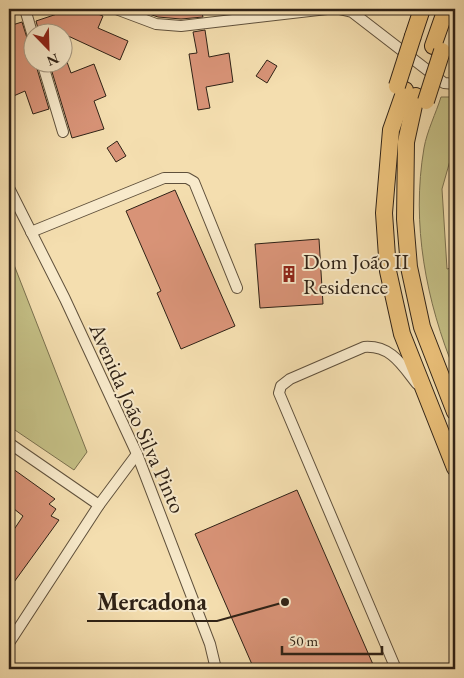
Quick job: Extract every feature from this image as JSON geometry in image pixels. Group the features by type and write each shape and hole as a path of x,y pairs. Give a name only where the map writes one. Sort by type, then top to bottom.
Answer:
{"main road":[{"path":"422,9 428,44"},
{"path":"434,9 428,44 411,93 414,139 406,218 409,267 422,327 455,412"},
{"path":"446,9 428,44 411,93 391,130 384,213 388,271 402,334 455,468"},
{"path":"428,44 455,15"}],"street":[{"path":"9,11 15,9"},
{"path":"25,9 29,22"},
{"path":"116,9 156,24 181,26 327,9"},
{"path":"339,9 352,12 444,83 455,84"},
{"path":"45,72 63,132"},
{"path":"31,232 159,180 191,179 194,182 237,288"},
{"name":"Avenida João Silva Pinto","path":"9,188 137,454 210,644 216,669"},
{"path":"396,669 279,393 281,386 290,379 364,347 374,346 390,352 427,396"},
{"path":"9,442 99,505"},
{"path":"9,643 99,505 137,454"}],"shaded area":[{"path":"441,97 455,97 455,143 442,189 447,269 455,267 455,277 450,279 455,298 455,372 436,318 429,290 420,234 420,177 424,148"},
{"path":"9,252 87,452 74,470 9,426"}],"building":[{"path":"56,9 85,9 103,16 98,28 128,41 120,60 72,38 72,22 36,22 57,14"},
{"path":"140,9 201,9 203,17 181,19 158,17 140,11"},
{"path":"22,22 22,72 38,72 49,109 33,114 25,91 9,98 9,26"},
{"path":"205,30 209,57 229,53 233,82 206,87 210,108 198,110 189,54 197,53 193,32"},
{"path":"267,60 277,66 267,83 256,76"},
{"path":"94,64 106,96 94,101 104,129 72,138 52,72 71,73"},
{"path":"117,141 126,156 116,162 107,148"},
{"path":"175,190 235,326 181,349 157,293 161,291 126,211"},
{"name":"Dom João II Residence","path":"319,239 323,304 260,308 255,244"},
{"path":"9,466 55,499 49,504 56,509 51,516 59,520 9,589 9,537 23,516 9,505"},
{"path":"297,490 375,669 254,669 195,534"}],"place":[{"name":"Dom João II Residence","path":"289,274"},
{"name":"Mercadona","path":"285,602"}]}
